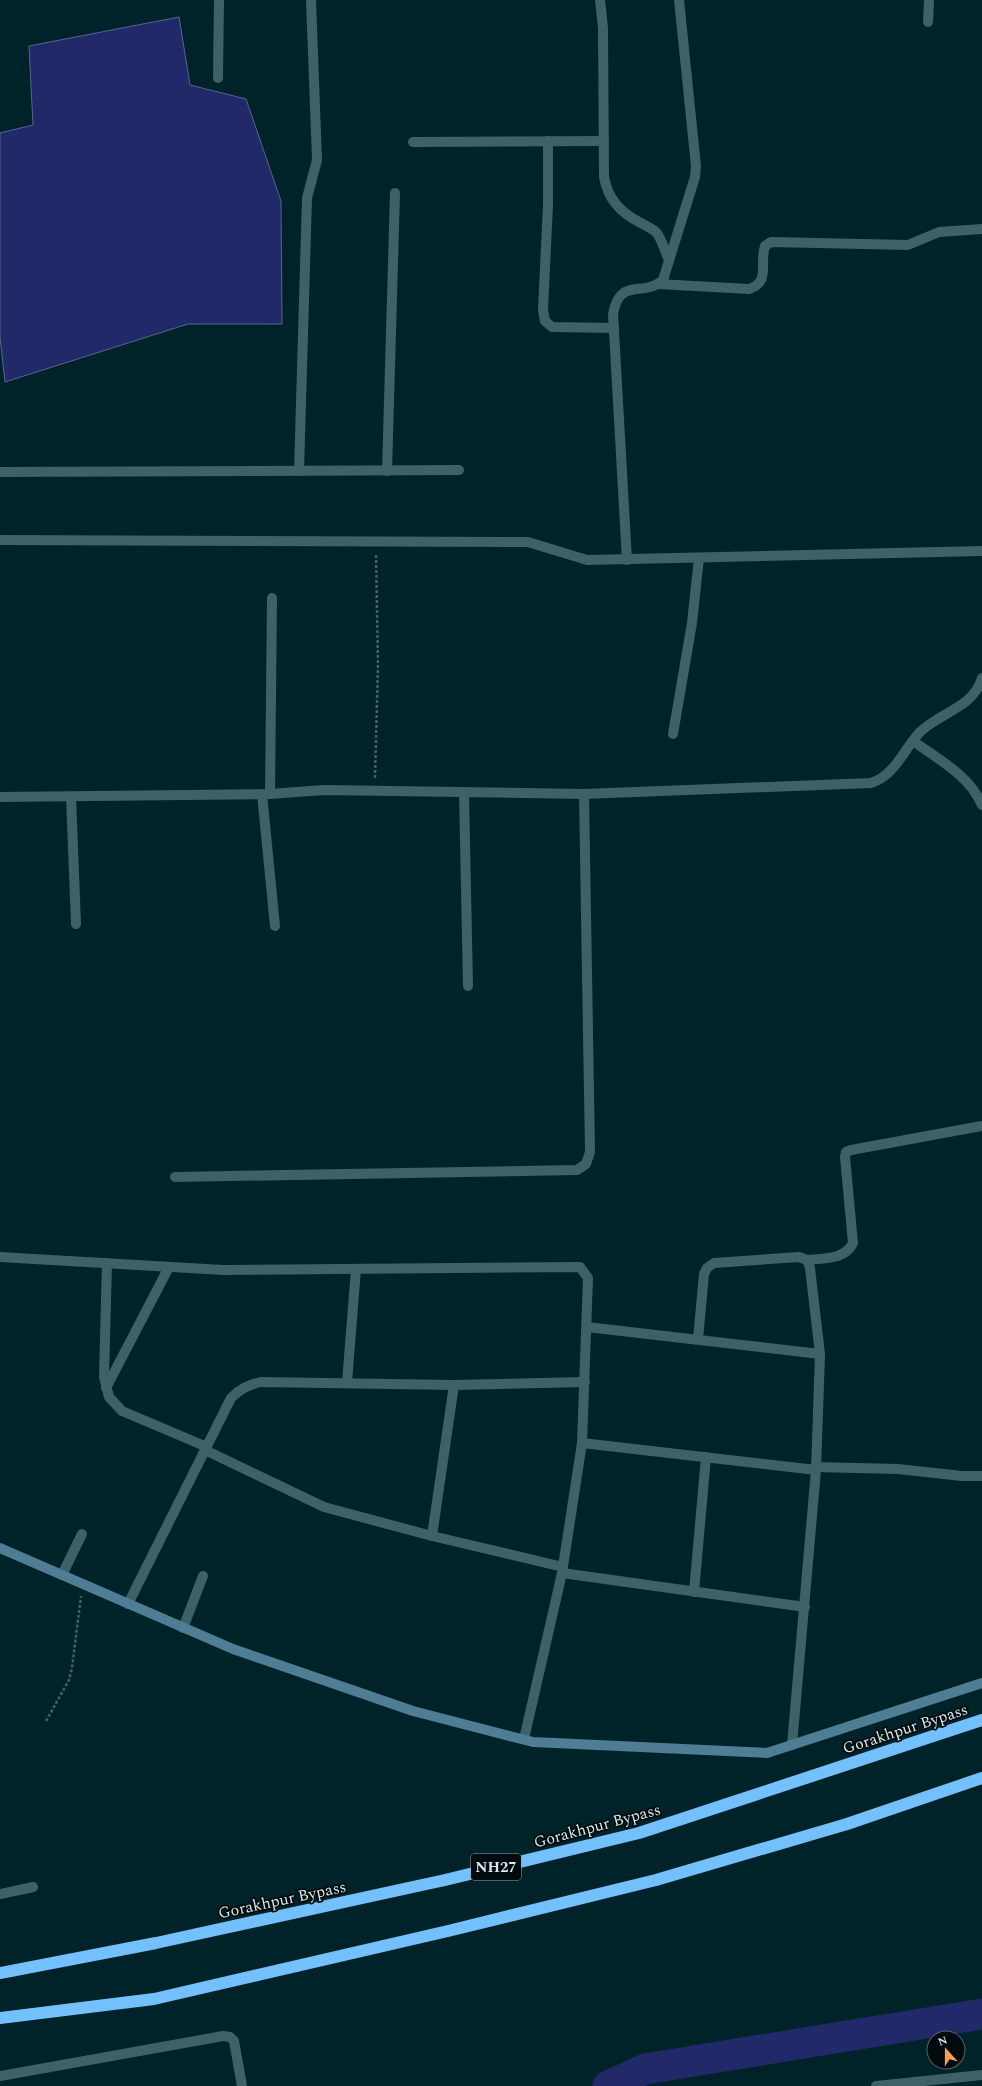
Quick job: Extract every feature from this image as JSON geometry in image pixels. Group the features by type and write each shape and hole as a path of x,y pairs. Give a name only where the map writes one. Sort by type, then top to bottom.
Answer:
{"highway":[{"name":"Gorakhpur Bypass","path":"0,1973 156,1943 422,1885 640,1833 982,1720"},
{"path":"0,2018 154,1999 448,1932 656,1880 847,1824 982,1778"}],"main road":[{"path":"0,1548 233,1649 413,1711 533,1742 767,1753 982,1683"}],"street":[{"path":"218,78 219,0"},
{"path":"299,471 307,198 317,160 311,0"},
{"path":"600,0 603,28 604,177 606,189 612,200 628,216 654,230 658,235 669,260"},
{"path":"658,284 663,280 695,177 696,166 679,0"},
{"path":"928,22 929,0"},
{"path":"413,142 604,140"},
{"path":"548,141 548,204 543,310 545,321 552,327 614,328"},
{"path":"387,471 395,193"},
{"path":"627,560 613,314 615,302 622,293 632,289 658,284 749,289 757,287 762,280 763,251 765,246 771,242 908,245 939,232 982,229"},
{"path":"0,472 459,470"},
{"path":"0,540 528,542 587,560 982,551"},
{"path":"673,734 692,623 699,558"},
{"path":"272,598 266,794 275,926"},
{"path":"0,797 266,794 324,790 584,794 871,783 881,780 890,772 913,741 926,727 964,704 973,696 982,678"},
{"path":"913,741 962,776 976,791 982,805"},
{"path":"464,792 468,986"},
{"path":"174,1177 577,1170 586,1164 590,1152 584,794"},
{"path":"71,797 76,924"},
{"path":"698,1339 704,1274 707,1268 714,1263 799,1257 807,1260 842,1255 850,1251 853,1243 845,1157 846,1152 982,1126"},
{"path":"0,1257 223,1270 580,1267 588,1278 582,1443 562,1570 524,1739"},
{"path":"792,1745 816,1468 820,1354 810,1268 807,1260"},
{"path":"107,1263 104,1345 106,1388 109,1397 122,1410 206,1449 324,1507 562,1570 694,1592 805,1607"},
{"path":"106,1388 169,1267"},
{"path":"347,1382 356,1269"},
{"path":"587,1327 820,1354"},
{"path":"128,1604 231,1398 248,1384 261,1382 347,1382 454,1385 585,1382"},
{"path":"432,1536 454,1385"},
{"path":"582,1443 816,1468 898,1469 962,1476 982,1476"},
{"path":"694,1592 706,1457"},
{"path":"62,1575 82,1534"},
{"path":"183,1628 203,1576"},
{"path":"0,1894 33,1887"},
{"path":"0,2076 223,2036 230,2037 234,2041 242,2086"},
{"path":"876,2086 982,2075"}],"path":[{"path":"375,791 378,665 376,541"},
{"path":"46,1721 68,1680 72,1668 83,1584"}],"shaded area":[{"path":"179,17 190,85 246,99 281,201 282,324 188,324 5,382 0,337 0,133 33,125 29,46"}],"waterway":[{"path":"608,2086 645,2069 982,2014"}]}
